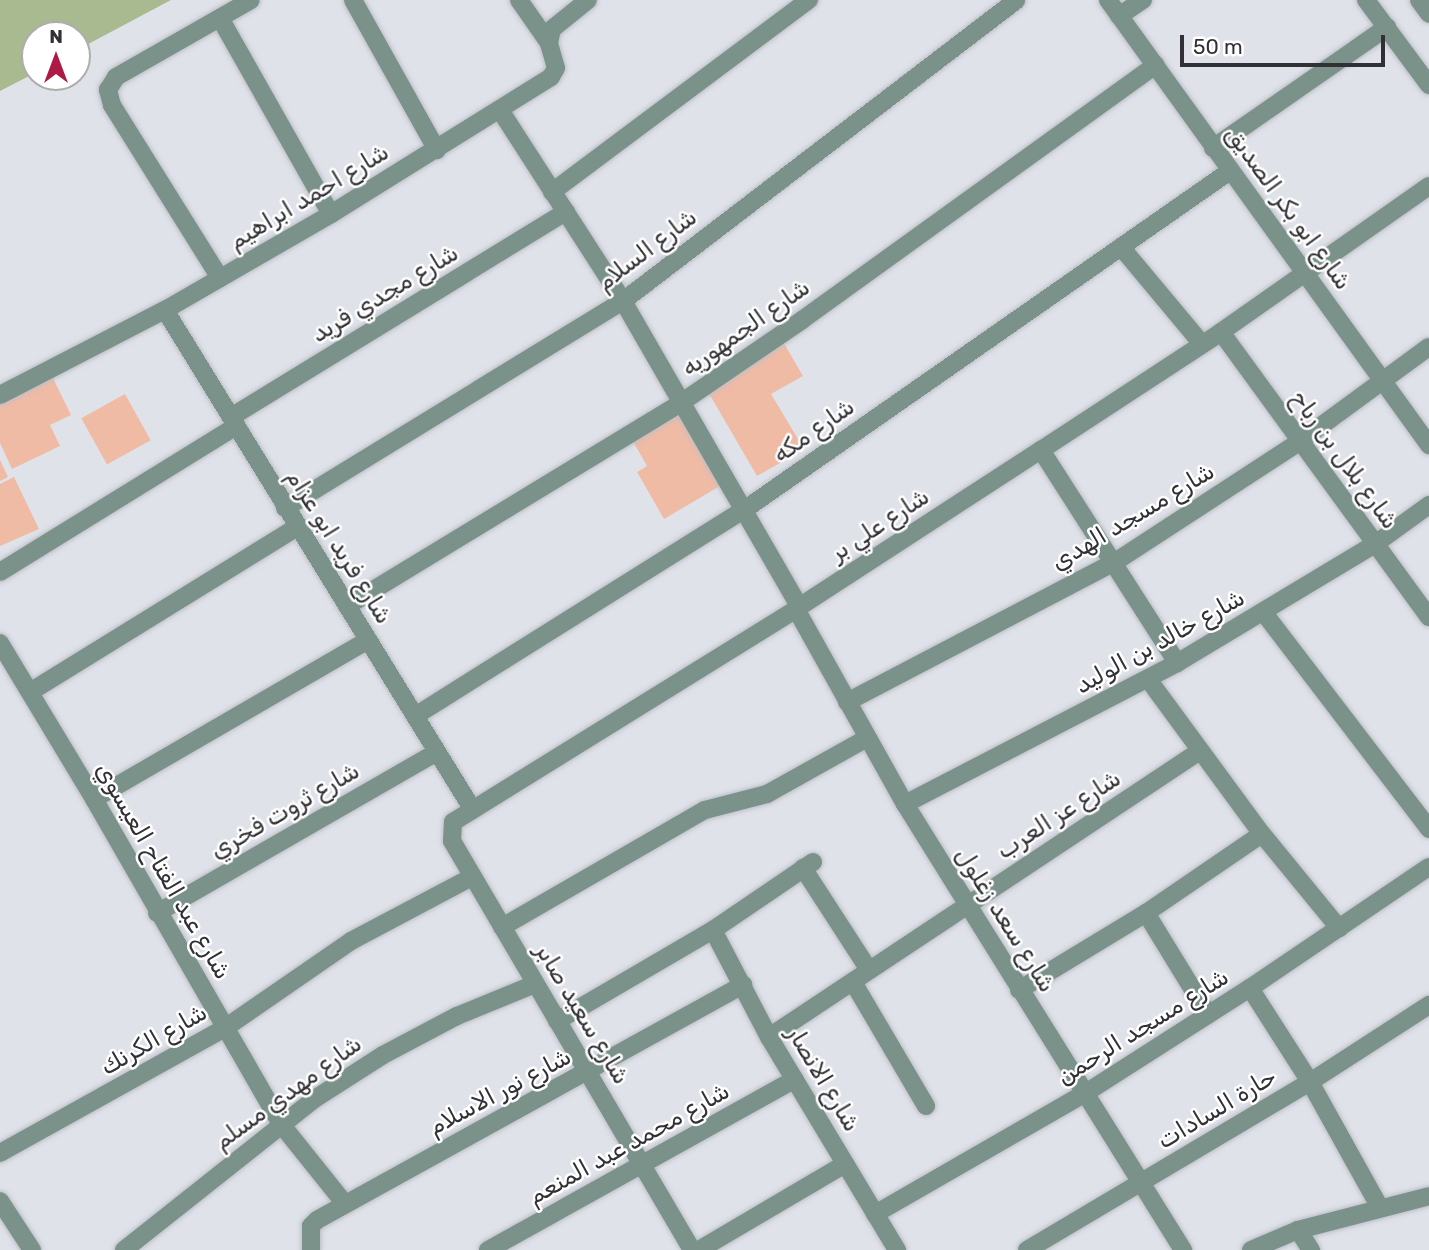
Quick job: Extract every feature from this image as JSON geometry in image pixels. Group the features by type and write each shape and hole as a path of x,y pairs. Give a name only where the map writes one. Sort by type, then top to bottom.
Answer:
{"street":[{"path":"220,278 112,105 108,90 116,78 251,0"},
{"path":"354,0 437,150"},
{"path":"519,0 548,43"},
{"path":"548,43 552,29 588,0"},
{"path":"552,192 809,0"},
{"name":"شارع السلام","path":"285,508 623,301 1016,0"},
{"name":"شارع ابو بكر الصديق","path":"1108,0 1429,445"},
{"path":"1119,16 1143,0"},
{"path":"1366,0 1429,85"},
{"path":"1419,0 1429,14"},
{"path":"220,18 331,214"},
{"path":"1213,148 1387,27"},
{"name":"شارع احمد ابراهيم","path":"0,395 165,310 331,214 500,110 554,73 556,62 548,43"},
{"name":"شارع الجمهوريه","path":"347,606 682,402 802,320 1156,65"},
{"name":"شارع سعد زغلول","path":"500,110 623,301 682,402 905,804 1018,990 1182,1250"},
{"name":"شارع مكه","path":"415,716 744,510 1230,171"},
{"name":"شارع علي بر","path":"473,810 797,608 1041,450 1202,344 1429,186"},
{"name":"شارع مجدي فريد","path":"0,572 566,212"},
{"path":"1121,247 1202,344"},
{"name":"شارع فريد ابو عزام","path":"165,310 473,810"},
{"name":"شارع بلال بن رباح","path":"1221,331 1299,442 1429,617"},
{"name":"شارع مسجد الهدي","path":"847,702 1115,562 1299,442 1429,347"},
{"path":"1041,450 1177,663"},
{"name":"شارع خالد بن الوليد","path":"905,804 1177,663 1375,544 1429,505"},
{"path":"30,692 297,527"},
{"path":"1264,613 1429,829"},
{"path":"94,799 368,640"},
{"name":"شارع عبد الفتاح العيسوي","path":"0,643 94,799 157,913 281,1124 345,1204"},
{"path":"1148,679 1262,834 1339,928"},
{"path":"502,927 705,810 766,794 867,738"},
{"name":"شارع عز العرب","path":"769,1037 1200,751"},
{"name":"شارع ثروت فخري","path":"157,913 437,752"},
{"name":"شارع سعيد صابر","path":"473,810 453,822 450,835 472,877 692,1250"},
{"path":"1018,990 1146,913 1262,834"},
{"path":"557,1021 713,930 808,865 869,970"},
{"name":"شارع مسجد الرحمن","path":"875,1214 1084,1094 1250,988 1429,868"},
{"name":"شارع الكرنك","path":"0,1153 225,1028 351,941 472,877"},
{"path":"1146,913 1208,1014"},
{"name":"شارع الانصار","path":"713,930 769,1037 897,1250"},
{"path":"853,982 926,1106"},
{"name":"شارع مهدي مسلم","path":"124,1250 313,1100 383,1055 457,1016 535,984"},
{"name":"شارع نور الاسلام","path":"311,1250 311,1226 317,1220 743,985"},
{"path":"1250,988 1310,1082 1380,1208"},
{"name":"حارة السادات","path":"1027,1250 1310,1082 1429,1005"},
{"name":"شارع محمد عبد المنعم","path":"488,1250 794,1079"},
{"path":"699,1250 845,1164"},
{"path":"1251,1250 1298,1230 1429,1196"},
{"path":"0,1201 32,1250"},
{"path":"1298,1230 1311,1250"}],"green space":[{"path":"0,0 171,0 91,43 91,21 21,21 21,80 0,91"}],"building":[{"path":"782,340 803,376 771,394 804,449 757,476 704,385"},
{"path":"50,372 71,415 50,425 60,446 12,469 0,443 0,395"},
{"path":"125,394 151,440 107,465 81,418"},
{"path":"676,410 720,486 664,519 637,472 647,466 630,436"},
{"path":"0,460 8,477 0,481"},
{"path":"14,477 39,529 0,546 0,484"}]}
